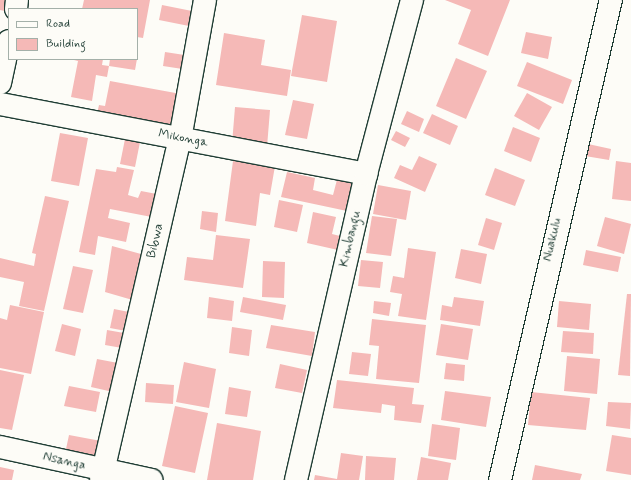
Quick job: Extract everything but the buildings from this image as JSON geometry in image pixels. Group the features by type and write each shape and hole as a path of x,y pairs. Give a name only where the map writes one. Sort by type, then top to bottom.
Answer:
{"street":[{"name":"Bibwa","path":"102,476 180,139 205,0"},
{"name":"Kimbangu","path":"296,480 366,174 412,0"},
{"name":"Nuakulu","path":"500,480 611,0"},
{"path":"0,84 8,45"},
{"name":"Mikonga","path":"0,104 366,174"},
{"name":"Nsanga","path":"0,447 102,476 152,480"}]}
